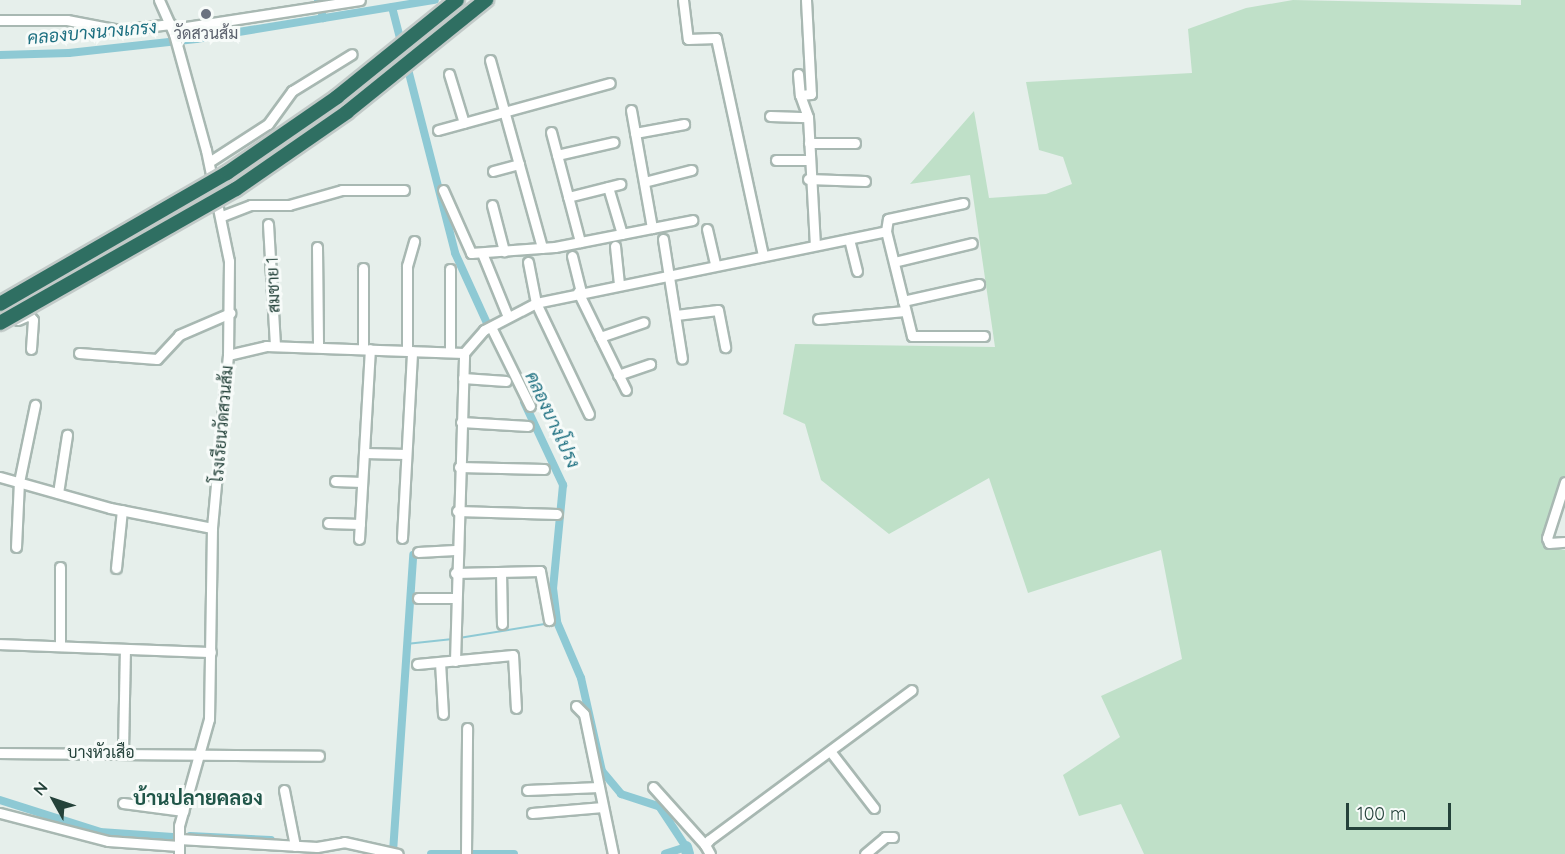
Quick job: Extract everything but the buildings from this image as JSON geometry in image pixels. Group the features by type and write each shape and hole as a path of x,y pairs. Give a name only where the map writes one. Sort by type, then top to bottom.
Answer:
{"highway":[{"path":"0,304 227,173 337,97 458,0"},
{"path":"0,323 236,189 347,112 486,0"}],"street":[{"name":"โรงเรียนวัดสวนส้ม","path":"159,0 173,29 222,216 230,314 212,528 211,652 202,752 183,811 179,846"},
{"path":"0,20 67,20 119,30 173,29 335,2 360,0"},
{"path":"682,0 688,39 716,38 763,255"},
{"path":"800,95 811,94 806,0"},
{"path":"209,162 268,124 292,92 352,54"},
{"path":"490,60 542,248"},
{"path":"449,74 464,123"},
{"path":"798,74 800,95 808,117 808,179 815,245"},
{"path":"438,130 610,83"},
{"path":"631,110 652,228"},
{"path":"770,116 808,117"},
{"path":"635,133 684,124"},
{"path":"551,132 580,243"},
{"path":"557,155 614,142"},
{"path":"809,143 855,143"},
{"path":"776,160 808,160"},
{"path":"493,171 519,164"},
{"path":"644,182 691,170"},
{"path":"808,179 865,181"},
{"path":"568,197 620,184"},
{"path":"608,187 622,234"},
{"path":"222,216 251,204 289,205 342,190 404,190"},
{"path":"443,190 466,250 482,253 580,243 692,220"},
{"path":"963,202 888,219 882,232 894,262 914,338 984,336"},
{"path":"492,205 504,251"},
{"name":"สมชาย 1","path":"268,224 275,346"},
{"path":"707,229 714,264"},
{"path":"454,661 456,511 464,353 478,336 489,327 536,303 579,291 882,232"},
{"path":"663,239 682,359"},
{"path":"849,239 857,272"},
{"path":"402,538 410,350 407,266 414,241"},
{"path":"894,262 972,243"},
{"path":"615,246 619,283"},
{"path":"317,247 318,346"},
{"path":"482,253 508,317"},
{"path":"572,256 579,291 626,390"},
{"path":"528,262 536,303 589,414"},
{"path":"359,539 364,453 366,348 363,268"},
{"path":"450,269 450,352"},
{"path":"818,318 904,306 980,284"},
{"path":"676,315 718,310 725,347"},
{"path":"78,353 157,358 179,335 230,314"},
{"path":"0,330 29,315 31,349"},
{"path":"600,337 644,322"},
{"path":"489,327 530,406"},
{"path":"228,355 275,346 464,353"},
{"path":"618,375 650,364"},
{"path":"463,378 506,381"},
{"path":"16,546 19,482 35,405"},
{"path":"461,422 528,426"},
{"path":"58,493 67,435"},
{"path":"364,453 406,454"},
{"path":"459,467 544,469"},
{"path":"0,477 122,510 212,528"},
{"path":"335,481 362,482"},
{"path":"1565,482 1547,538 1549,543 1565,542"},
{"path":"116,568 122,510"},
{"path":"456,511 557,514"},
{"path":"328,523 360,524"},
{"path":"418,552 455,550"},
{"path":"60,567 60,645"},
{"path":"501,572 502,624"},
{"path":"455,573 542,573 549,620"},
{"path":"418,598 455,598"},
{"path":"0,644 211,652"},
{"path":"123,751 125,650"},
{"path":"417,664 513,656 516,708"},
{"path":"440,662 443,714"},
{"path":"653,787 708,850 830,751 912,690"},
{"path":"576,706 584,714 613,854"},
{"path":"466,850 467,728"},
{"name":"บางหัวเสือ","path":"0,753 123,751 319,756"},
{"path":"830,751 874,808"},
{"path":"527,790 599,787"},
{"path":"284,790 295,846"},
{"path":"123,803 183,811"},
{"path":"532,813 603,807"},
{"path":"0,813 108,841 179,846 295,846 344,842 398,854"},
{"path":"865,854 885,837 893,837"}],"green space":[{"path":"1293,0 1521,5 1521,0 1565,0 1565,484 1545,547 1565,550 1565,854 1144,854 1121,804 1079,816 1063,775 1120,737 1101,696 1182,659 1161,550 1028,593 989,478 889,534 821,480 805,424 783,414 795,344 995,347 970,175 910,184 974,111 989,198 1046,194 1072,184 1063,157 1039,150 1026,82 1192,73 1188,29 1246,8"}],"waterway":[{"path":"318,0 323,18"},
{"name":"คลองบางนางเกรง","path":"0,55 69,53 196,39 435,0"},
{"name":"คลองบางโปรง","path":"392,7 455,253 491,332"},
{"name":"คลองบางโปรง","path":"524,402 563,485 553,588 557,622 581,678 602,771 621,794 659,806 686,847 665,854"},
{"path":"393,852 413,555"},
{"path":"459,638 557,622"},
{"path":"406,644 453,639"},
{"path":"0,800 100,832 173,837"},
{"path":"190,836 271,840"},
{"name":"คลองบางโปรง","path":"686,847 688,854"},
{"path":"431,854 514,854"}],"place":[{"name":"วัดสวนส้ม","path":"206,14"}],"district":[{"name":"บ้านปลายคลอง","path":"198,797"}]}
